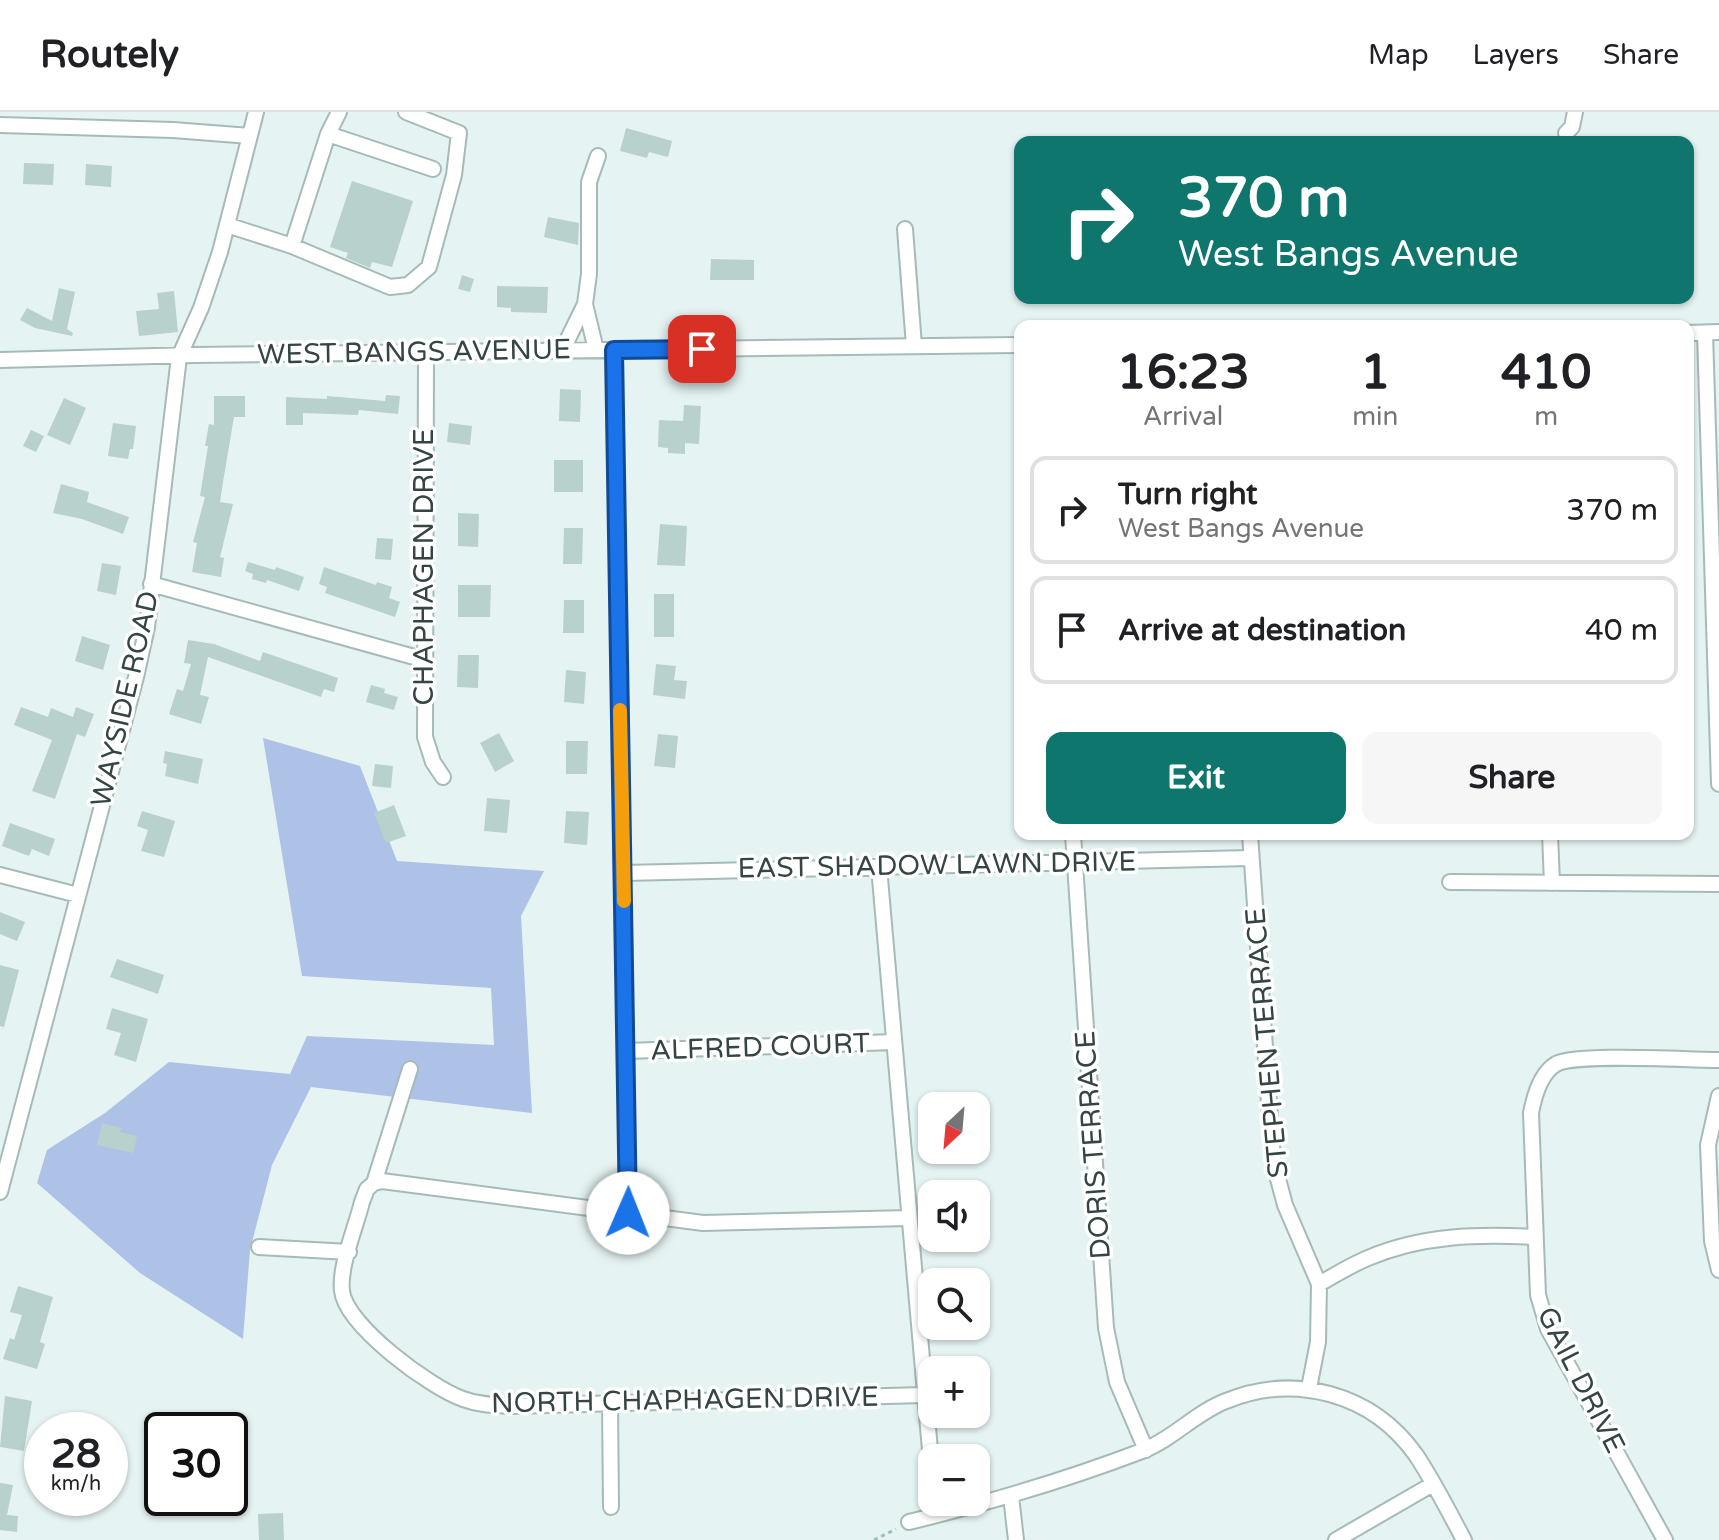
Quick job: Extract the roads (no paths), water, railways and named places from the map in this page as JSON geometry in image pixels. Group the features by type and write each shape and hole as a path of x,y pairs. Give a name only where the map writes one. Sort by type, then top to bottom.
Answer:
{"street":[{"name":"WAYSIDE ROAD","path":"0,1192 4,1155 78,895 147,627 179,357 201,308 227,225 256,112"},
{"path":"292,246 328,134 339,112"},
{"path":"227,225 292,246 390,287 408,285 429,267 454,175 459,133 406,112"},
{"path":"1566,133 1572,127 1575,112"},
{"path":"0,125 173,130 250,136"},
{"path":"328,134 433,169"},
{"path":"562,351 585,304 589,274 589,182 598,156"},
{"path":"905,229 914,346"},
{"path":"585,304 596,350"},
{"path":"1712,332 1719,784"},
{"name":"WEST BANGS AVENUE","path":"0,360 99,356 1014,345"},
{"path":"614,350 628,1213"},
{"name":"CHAPHAGEN DRIVE","path":"426,353 426,744 443,777"},
{"path":"151,584 425,660"},
{"name":"DORIS TERRACE","path":"1073,840 1106,1328 1117,1382 1146,1450"},
{"name":"STEPHEN TERRACE","path":"1250,840 1273,1160 1285,1205 1319,1284 1318,1342 1309,1388"},
{"path":"1550,840 1552,883"},
{"name":"EAST SHADOW LAWN DRIVE","path":"624,873 1250,858"},
{"path":"879,867 921,1356"},
{"path":"0,875 78,895"},
{"path":"1450,882 1719,884"},
{"name":"ALFRED COURT","path":"626,1051 894,1042"},
{"name":"GAIL DRIVE","path":"1665,1540 1548,1329 1538,1295 1531,1113 1538,1089 1557,1063 1590,1059 1719,1060"},
{"name":"NORTH CHAPHAGEN DRIVE","path":"410,1069 374,1183 367,1189 362,1202 342,1280 342,1295 356,1322 432,1384 447,1393 480,1404 918,1395"},
{"path":"1719,1096 1708,1145 1712,1241 1719,1270"},
{"path":"374,1183 382,1181 725,1224 909,1218"},
{"path":"1319,1284 1365,1259 1409,1244 1473,1236 1535,1237"},
{"path":"259,1247 349,1252"},
{"path":"990,1500 1011,1496 1146,1450 1202,1412 1230,1399 1278,1388 1309,1388 1342,1398 1380,1419 1415,1454 1464,1540"},
{"path":"610,1403 611,1507"},
{"path":"1336,1540 1433,1484"},
{"path":"1011,1496 1016,1540"},
{"path":"909,1522 921,1516"}]}
